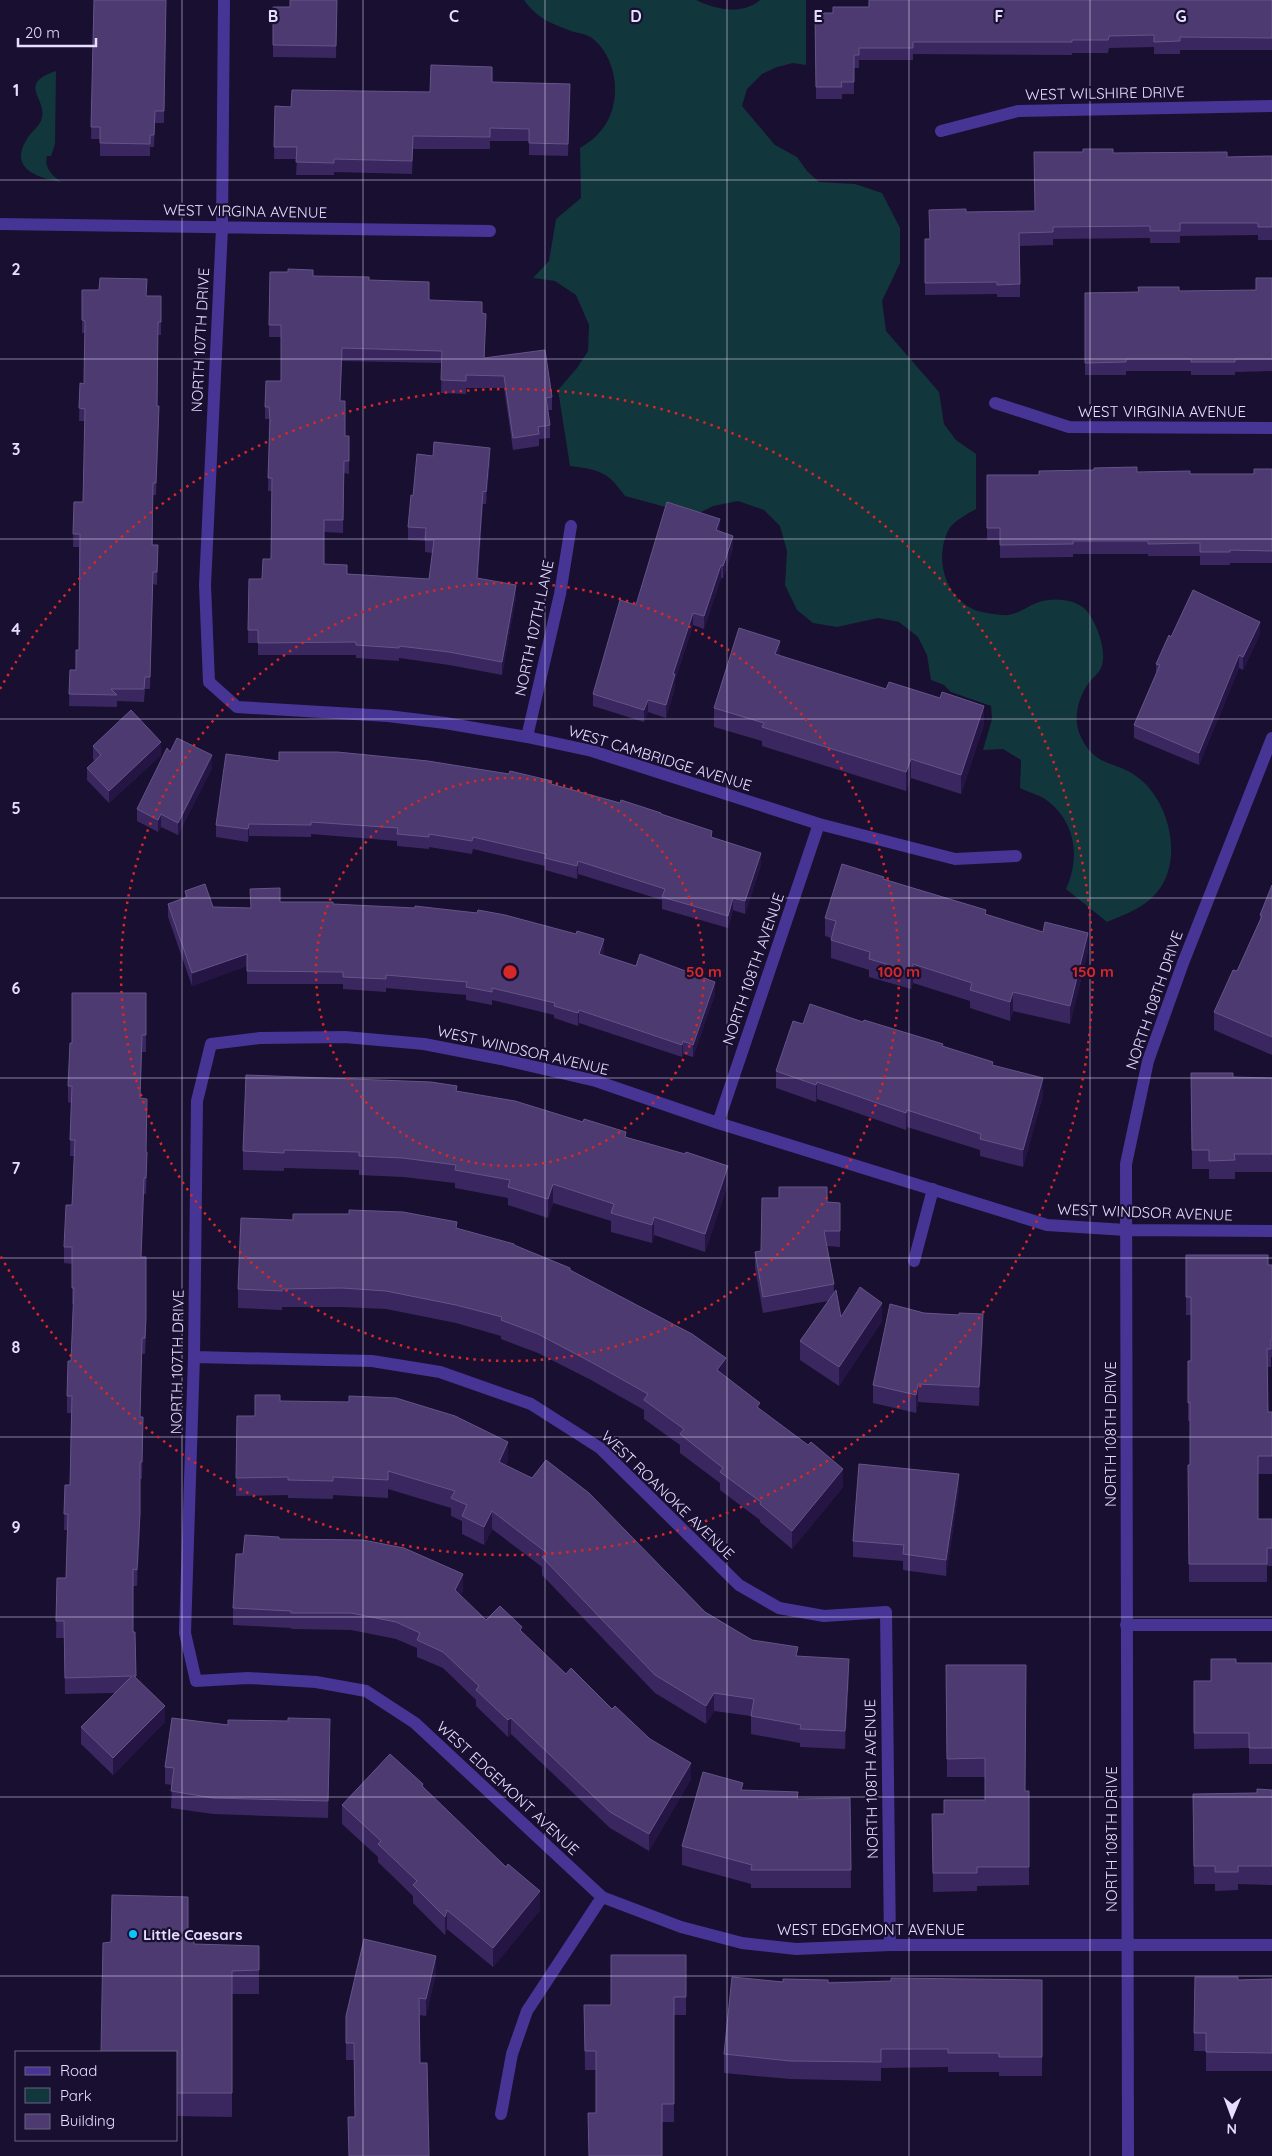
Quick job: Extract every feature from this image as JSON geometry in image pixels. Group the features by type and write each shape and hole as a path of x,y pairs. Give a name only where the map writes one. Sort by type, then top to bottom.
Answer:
{"street":[{"name":"NORTH 107TH DRIVE","path":"209,682 205,584 222,228 224,0"},
{"name":"WEST WILSHIRE DRIVE","path":"941,130 1018,111 1272,106"},
{"name":"WEST VIRGINA AVENUE","path":"0,224 490,230"},
{"name":"WEST VIRGINIA AVENUE","path":"995,403 1069,427 1272,428"},
{"name":"NORTH 107TH LANE","path":"527,737 560,594 571,526"},
{"name":"WEST CAMBRIDGE AVENUE","path":"209,682 237,707 388,716 527,737 592,751 819,824 955,859 1016,856"},
{"name":"NORTH 108TH DRIVE","path":"1128,2156 1126,1164 1148,1061 1183,963 1272,738"},
{"name":"NORTH 108TH AVENUE","path":"718,1123 819,824"},
{"name":"WEST WINDSOR AVENUE","path":"212,1044 260,1038 345,1037 424,1044 501,1059 596,1081 718,1123 1047,1225 1126,1230 1272,1231"},
{"name":"NORTH 107TH DRIVE","path":"196,1681 185,1633 194,1357 197,1101 212,1044"},
{"path":"914,1261 933,1189"},
{"name":"WEST ROANOKE AVENUE","path":"194,1357 372,1361 440,1372 531,1404 600,1448 739,1585 779,1608 824,1616 886,1612"},
{"name":"NORTH 108TH AVENUE","path":"886,1612 890,1945"},
{"path":"1126,1625 1272,1625"},
{"name":"WEST EDGEMONT AVENUE","path":"196,1681 248,1678 316,1682 366,1691 415,1723 602,1897 680,1927 742,1944 796,1949 890,1945 1272,1945"},
{"path":"501,2114 512,2054 527,2011 602,1897"}],"green space":[{"path":"524,0 696,0 711,6 736,9 753,5 760,0 806,0 806,65 793,63 777,67 762,74 747,89 742,106 775,145 797,157 807,171 819,182 855,184 882,193 900,228 900,263 882,301 886,331 939,392 944,424 956,440 976,454 976,509 957,520 949,529 942,552 942,564 945,575 949,586 956,596 964,604 978,611 1008,615 1045,600 1057,599 1070,601 1082,606 1090,616 1098,630 1103,656 1100,670 1088,684 1079,702 1077,722 1080,735 1091,753 1105,762 1128,771 1147,786 1157,799 1169,830 1170,862 1166,878 1153,897 1142,906 1107,922 1066,889 1071,877 1074,852 1069,828 1063,817 1045,799 1020,788 1021,760 1003,749 983,750 992,719 991,706 951,692 944,685 931,680 927,655 918,637 899,622 878,618 837,627 813,623 797,610 785,585 787,551 780,526 764,510 738,501 713,506 695,515 625,496 613,481 602,473 570,466 558,390 577,368 588,351 589,325 576,295 555,281 533,278 549,261 556,219 581,198 580,148 594,138 606,124 612,112 615,85 613,71 608,59 601,47 592,38 559,27 546,20 534,12"},
{"path":"56,71 55,144 51,156 47,156 46,160 50,171 61,182 35,175 23,165 21,158 22,149 27,139 40,123 42,117 42,110 35,86 44,76"}],"building":[{"path":"94,0 166,0 164,111 155,111 154,135 150,135 150,144 100,143 100,127 91,127"},
{"path":"290,0 337,0 336,46 273,45 273,7 290,7"},
{"path":"869,0 1272,0 1272,38 1180,37 1180,41 1154,42 1154,35 1109,36 1108,40 1072,40 1072,42 913,42 913,48 859,48 859,55 854,55 854,82 841,82 842,87 816,87 815,13 833,13 833,7 869,7"},
{"path":"431,65 492,67 492,82 570,84 568,144 529,143 529,129 490,128 490,137 413,136 412,161 334,159 334,163 296,162 297,147 274,147 275,106 291,107 292,90 430,92"},
{"path":"1083,149 1113,149 1113,153 1227,152 1227,157 1272,156 1272,227 1258,227 1258,223 1180,223 1180,231 1150,231 1150,226 1053,227 1053,232 1019,233 1020,284 997,285 997,282 925,283 925,239 930,239 929,210 966,209 966,212 1035,211 1034,152 1083,152"},
{"path":"288,269 313,270 313,276 369,277 369,280 429,282 429,300 482,302 482,313 486,314 484,358 545,350 552,397 546,398 550,425 538,427 539,434 513,438 504,376 466,375 466,381 441,380 442,351 342,348 340,401 345,401 345,436 349,436 349,461 344,461 343,520 324,520 324,564 347,565 347,574 429,579 434,540 425,540 426,528 408,527 417,454 433,456 434,442 490,448 486,492 483,491 477,578 516,585 502,662 449,652 399,646 399,648 356,645 356,642 258,643 258,630 248,630 249,579 262,579 263,559 271,559 272,478 268,478 270,420 269,407 265,407 266,381 281,381 281,325 269,325 270,272 288,272"},
{"path":"100,278 147,279 146,296 161,296 161,322 158,322 157,406 159,406 156,483 153,483 152,545 158,545 157,572 153,572 150,677 145,677 144,689 111,689 117,695 69,694 70,670 76,670 76,650 79,650 80,534 73,534 74,502 83,502 85,409 79,408 80,383 84,384 85,321 82,320 82,290 99,290"},
{"path":"1256,278 1272,278 1272,359 1235,359 1235,362 1191,362 1191,359 1126,359 1126,362 1085,363 1085,293 1139,292 1138,287 1179,287 1179,291 1256,290"},
{"path":"1137,467 1137,472 1190,471 1190,474 1254,474 1254,469 1272,469 1272,551 1230,550 1230,552 1200,552 1200,543 1148,544 1148,541 1073,541 1073,544 1000,545 1000,528 987,528 987,475 1039,475 1039,471"},
{"path":"667,502 720,519 716,530 733,536 704,616 693,613 673,674 675,674 666,705 648,700 644,710 593,694 620,600 636,605"},
{"path":"1193,590 1260,622 1243,657 1239,655 1199,753 1134,725 1160,665 1156,664"},
{"path":"739,628 780,641 775,654 886,689 889,682 940,698 942,692 984,706 961,775 911,759 906,772 762,727 764,723 714,708"},
{"path":"131,710 161,742 109,791 87,768 101,755 93,746"},
{"path":"177,738 212,755 178,823 161,814 158,820 137,809 167,748 170,752"},
{"path":"279,752 337,752 428,761 509,774 510,771 552,781 551,784 620,803 621,800 661,813 712,831 711,837 761,853 745,901 733,898 728,916 662,897 665,889 578,861 577,866 545,858 546,854 473,837 472,841 429,834 429,837 397,834 398,828 311,822 311,825 249,824 248,829 216,825 226,754 279,761"},
{"path":"842,864 884,877 883,879 986,910 985,914 1043,932 1045,922 1088,933 1070,1006 1013,992 1010,1002 970,990 972,983 913,964 911,971 869,959 870,952 831,940 836,921 825,918"},
{"path":"205,884 213,907 251,908 250,889 280,888 280,902 333,902 333,904 415,908 415,906 477,913 478,910 505,915 576,934 577,931 604,939 599,954 636,966 640,954 715,982 693,1045 683,1041 682,1045 579,1010 578,1013 554,1006 555,1003 492,988 492,992 466,987 467,982 386,975 386,979 343,977 343,972 247,971 247,954 192,973 168,904 187,897 185,891"},
{"path":"1272,885 1272,1037 1214,1012 1233,970 1237,971 1262,916 1260,915"},
{"path":"72,993 146,993 146,1035 142,1035 140,1098 147,1099 147,1152 146,1178 144,1178 141,1257 146,1257 146,1318 145,1338 142,1338 140,1417 143,1417 142,1462 140,1462 140,1514 137,1570 133,1569 133,1632 135,1632 136,1676 134,1676 165,1706 113,1758 81,1727 132,1676 65,1678 64,1621 56,1621 57,1578 66,1578 68,1514 64,1514 65,1485 70,1485 72,1396 67,1396 68,1361 71,1361 74,1288 72,1288 72,1247 64,1247 66,1205 72,1205 75,1140 70,1140 72,1086 68,1086 70,1043 72,1043"},
{"path":"810,1004 863,1022 864,1020 943,1044 942,1046 993,1062 992,1065 1043,1078 1023,1150 980,1139 981,1134 907,1110 906,1113 817,1082 816,1085 776,1071 793,1021 803,1024"},
{"path":"1191,1073 1233,1073 1233,1077 1272,1078 1272,1154 1234,1154 1235,1160 1209,1161 1209,1150 1192,1150"},
{"path":"246,1075 431,1082 457,1086 456,1091 515,1101 583,1122 584,1119 626,1132 625,1137 685,1154 686,1152 728,1166 705,1234 654,1217 652,1225 611,1213 614,1204 553,1184 548,1199 508,1187 510,1180 455,1170 456,1165 403,1158 359,1156 359,1152 284,1150 284,1153 243,1151"},
{"path":"779,1187 827,1187 827,1202 840,1203 840,1231 824,1231 834,1284 763,1297 755,1252 761,1251 762,1198 779,1198"},
{"path":"349,1210 403,1212 457,1222 456,1228 514,1244 570,1268 570,1270 692,1334 726,1358 717,1370 760,1403 757,1407 808,1445 811,1442 843,1469 792,1531 760,1504 761,1502 720,1472 723,1468 680,1434 684,1429 644,1400 648,1394 538,1334 501,1320 502,1317 456,1305 386,1291 342,1288 282,1289 282,1291 238,1289 241,1218 293,1220 293,1214 349,1214"},
{"path":"1186,1255 1268,1255 1268,1265 1272,1265 1272,1339 1271,1349 1267,1349 1268,1412 1272,1412 1272,1456 1258,1456 1258,1519 1272,1519 1272,1548 1267,1548 1267,1564 1189,1564 1188,1465 1190,1465 1190,1402 1188,1403 1188,1361 1191,1361 1191,1297 1186,1297"},
{"path":"860,1287 882,1303 839,1367 800,1341 836,1290 841,1317"},
{"path":"890,1304 924,1313 983,1314 979,1387 918,1384 916,1395 873,1385"},
{"path":"255,1395 280,1395 280,1401 349,1402 349,1396 396,1398 455,1416 508,1442 499,1462 532,1478 546,1460 589,1493 705,1612 752,1640 798,1647 796,1656 849,1659 845,1731 800,1729 801,1725 751,1716 754,1699 714,1693 706,1706 655,1675 542,1557 547,1553 492,1511 484,1527 462,1516 467,1505 451,1498 455,1491 388,1471 388,1480 333,1477 333,1481 288,1480 288,1477 236,1478 237,1416 255,1416"},
{"path":"859,1464 959,1474 946,1560 903,1554 904,1545 853,1541"},
{"path":"245,1535 279,1537 279,1539 363,1540 404,1548 463,1574 455,1590 486,1620 500,1606 522,1627 520,1630 566,1674 571,1668 612,1709 615,1706 650,1739 691,1763 649,1834 610,1812 511,1718 508,1720 476,1690 479,1686 443,1652 417,1640 420,1633 396,1622 351,1613 291,1613 291,1611 233,1608 236,1554 243,1554"},
{"path":"1211,1659 1236,1659 1236,1663 1272,1663 1272,1748 1249,1748 1249,1733 1194,1733 1194,1681 1211,1681"},
{"path":"946,1665 1026,1665 1025,1791 1029,1791 1029,1867 977,1867 977,1873 933,1873 932,1814 944,1814 944,1800 985,1800 985,1758 947,1759"},
{"path":"172,1718 228,1725 228,1720 288,1721 288,1718 330,1719 328,1801 213,1798 171,1791 174,1768 165,1767"},
{"path":"390,1754 423,1784 422,1786 506,1867 508,1864 540,1891 493,1948 447,1910 445,1917 413,1885 417,1881 378,1844 381,1841 342,1805"},
{"path":"703,1772 743,1783 741,1790 798,1792 797,1799 850,1798 851,1870 751,1870 752,1865 682,1846"},
{"path":"1257,1789 1272,1790 1272,1866 1238,1866 1238,1872 1215,1872 1215,1866 1194,1866 1193,1794 1257,1793"},
{"path":"112,1895 188,1897 188,1932 194,1932 194,1944 259,1946 259,1970 232,1971 232,2093 178,2093 178,2051 101,2051 103,1943 111,1942"},
{"path":"364,1939 436,1956 426,1999 419,1998 420,2063 427,2063 429,2156 349,2156 348,2117 355,2117 354,2043 346,2043 346,2016"},
{"path":"611,1955 686,1955 686,1997 674,1997 674,2104 662,2104 662,2156 589,2156 588,2113 596,2113 596,2051 585,2051 584,2005 611,2005"},
{"path":"732,1977 783,1982 783,1979 828,1980 828,1983 891,1981 891,1978 1042,1980 1042,2057 999,2057 999,2053 948,2053 948,2049 881,2049 881,2062 790,2061 724,2054"},
{"path":"1195,1977 1238,1977 1238,1980 1272,1979 1272,2053 1206,2052 1206,2033 1194,2033"}],"place":[{"name":"Little Caesars","path":"133,1934"}]}
